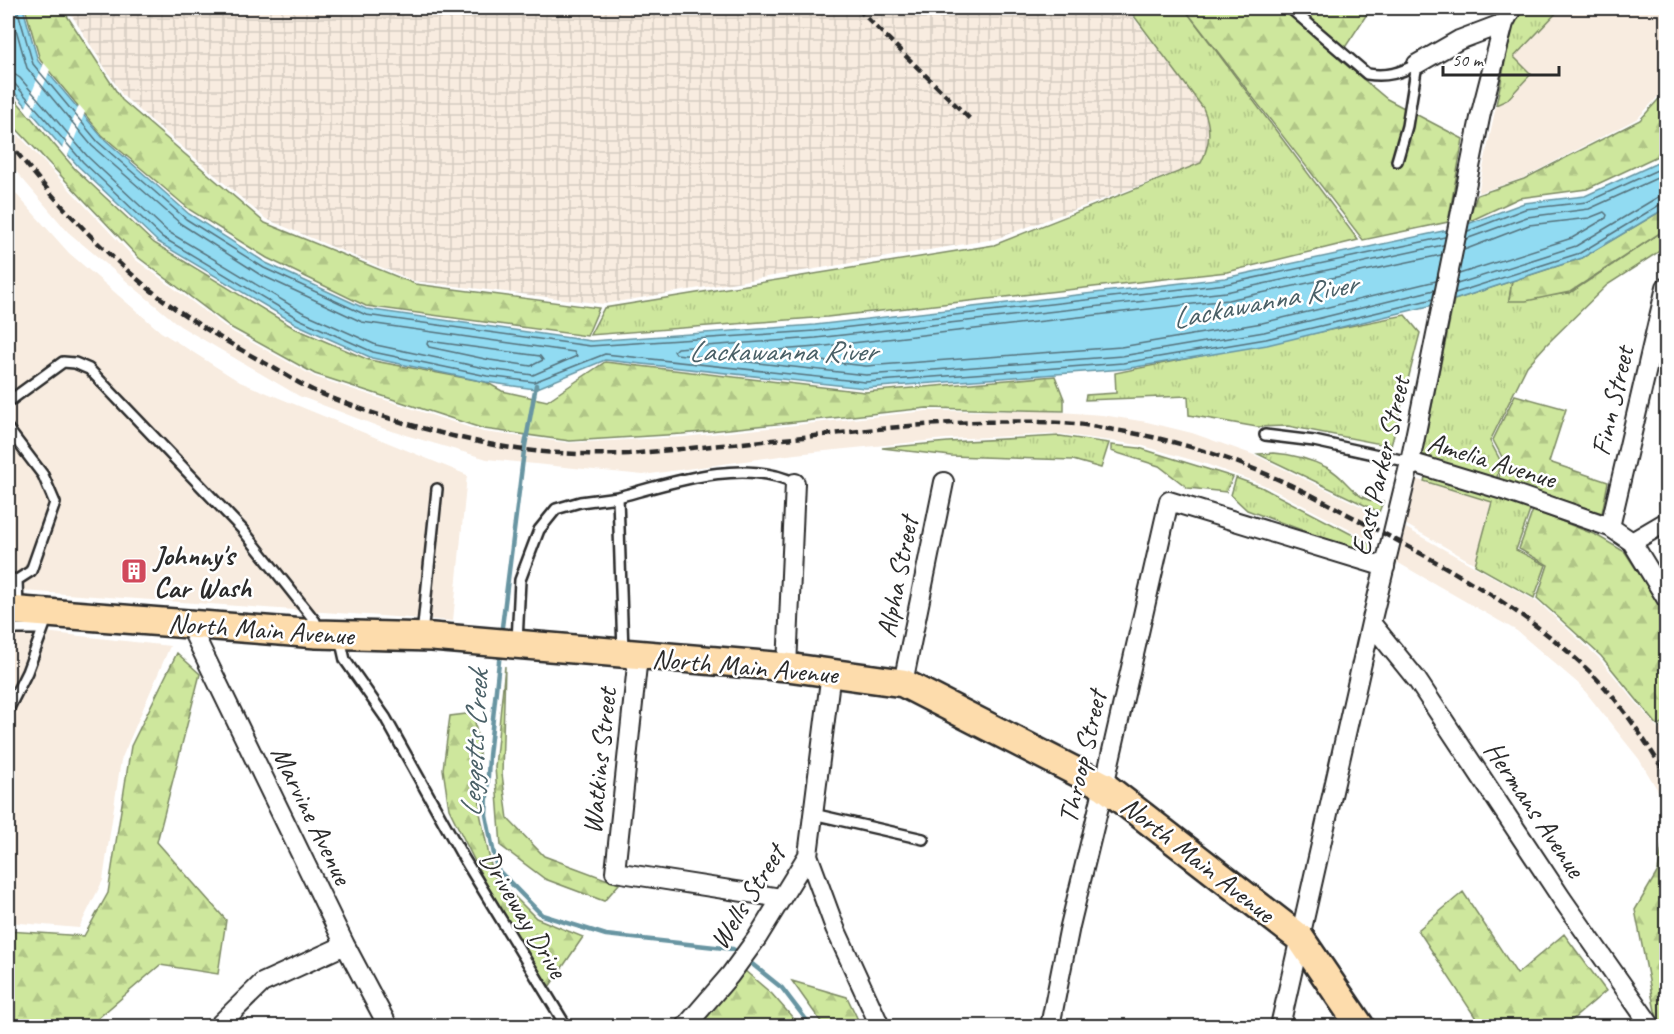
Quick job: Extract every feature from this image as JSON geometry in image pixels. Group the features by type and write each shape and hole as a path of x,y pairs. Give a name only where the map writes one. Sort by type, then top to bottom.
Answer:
{"main road":[{"name":"North Main Avenue","path":"11,617 46,621 190,626 328,635 422,637 787,667 903,683 1104,786 1300,938 1360,1026"}],"street":[{"path":"1417,64 1508,15"},
{"name":"East Parker Street","path":"1280,1026 1371,623 1410,462 1471,159 1508,15"},
{"name":"Finn Street","path":"1610,527 1666,287"},
{"name":"Amelia Avenue","path":"1410,462 1506,491 1610,527 1632,542 1666,598"},
{"name":"Alpha Street","path":"903,683 944,482"},
{"path":"787,667 795,483"},
{"name":"Throop Street","path":"1050,1026 1070,926 1169,501 1385,567"},
{"path":"1632,542 1666,522"},
{"name":"Hermans Avenue","path":"1371,623 1416,680 1562,899 1651,1026"},
{"name":"Marvine Avenue","path":"190,626 345,945 388,1026"},
{"name":"Watkins Street","path":"631,655 615,872 781,897"},
{"name":"Wells Street","path":"686,1026 730,975 757,938 808,855 831,672"},
{"path":"808,855 835,928 880,1026"},
{"path":"218,1026 262,984 345,945"}],"lane":[{"path":"1290,8 1367,74 1381,76 1400,73 1417,64"},
{"path":"1397,161 1407,126 1417,64"},
{"name":"Driveway Drive","path":"8,402 63,362 75,363 89,369 242,529 328,635 385,717 469,867 566,1026"},
{"path":"8,429 43,476 55,503 31,571 12,579 11,617"},
{"name":"Amelia Avenue","path":"1265,435 1314,441 1410,462"},
{"path":"514,645 520,580 539,530 556,509 709,475 761,472 780,476 795,483"},
{"path":"422,637 437,489"},
{"path":"618,497 631,655"},
{"path":"8,710 27,672 46,621"},
{"path":"813,814 923,839"}],"shaded area":[{"path":"67,8 1126,8 1203,108 1209,123 1208,149 1201,163 995,239 604,304 414,281 266,219 123,96"},
{"path":"1524,8 1666,8 1666,88 1638,118 1523,178 1478,193 1513,24"},
{"path":"8,124 136,260 231,331 315,377 483,432 569,443 684,437 927,411 1047,411 1102,415 1147,422 1192,433 1257,456 1379,515 1373,542 1264,485 1206,464 1140,445 1061,434 945,439 795,454 643,475 487,459 385,429 299,396 180,326 68,232 8,162"},
{"path":"8,185 69,253 161,332 240,382 467,475 453,621 8,590"},
{"path":"1415,479 1491,502 1475,564 1405,524"},
{"path":"1404,527 1539,603 1598,657 1659,730 1666,722 1666,804 1639,759 1580,685 1517,631 1395,561"},
{"path":"8,628 170,646 121,760 103,880 79,928 8,922"}],"green space":[{"path":"25,8 62,8 122,100 265,223 415,284 599,308 587,336 366,306 267,258 190,210 102,135 40,60"},
{"path":"1128,8 1184,8 1358,240 1227,272 827,317 590,335 604,308 994,245 1201,163 1209,136 1208,122 1203,108"},
{"path":"1184,8 1371,8 1338,58 1387,99 1463,139 1448,222 1363,240"},
{"path":"1524,8 1561,8 1514,57 1531,74 1507,100 1496,105 1513,24"},
{"path":"8,91 75,169 154,243 294,328 369,360 486,382 502,391 547,401 605,362 865,392 1055,376 1064,399 1064,411 927,408 682,434 570,441 484,429 315,374 232,328 139,258 8,120"},
{"path":"1666,91 1666,152 1587,189 1519,198 1468,222 1477,195 1524,179 1640,120"},
{"path":"1666,208 1666,229 1570,292 1526,301 1509,301 1512,281 1582,258"},
{"path":"1666,229 1666,247 1607,285 1527,366 1490,441 1500,460 1494,496 1531,508 1516,550 1546,565 1534,598 1475,565 1492,502 1424,481 1432,457 1422,454 1454,300 1512,281 1509,300 1570,293"},
{"path":"1405,315 1420,333 1391,446 1288,426 1257,427 1189,415 1188,396 1085,400 1086,395 1116,393 1115,373"},
{"path":"1515,395 1566,409 1549,462 1608,482 1602,513 1499,479 1502,457 1493,440"},
{"path":"1060,436 1109,443 1101,468 1073,460 951,456 882,448 948,442"},
{"path":"1111,445 1139,448 1233,477 1226,492 1188,488 1159,466 1111,451"},
{"path":"1273,453 1301,458 1328,468 1358,494 1373,501 1383,502 1379,512 1258,454"},
{"path":"1236,478 1261,487 1372,545 1370,552 1351,548 1247,510 1231,495"},
{"path":"1533,510 1596,535 1625,552 1664,612 1666,617 1666,719 1659,727 1601,656 1537,598 1548,565 1519,549"},
{"path":"177,653 200,674 157,842 226,920 218,974 160,965 89,1026 8,1026 8,931 84,936 108,893 131,746"},
{"path":"505,666 502,774 508,819 544,856 619,884 604,901 545,879 501,846 495,767"},
{"path":"474,713 479,752 480,813 493,875 536,918 583,937 549,987 487,886 449,809 443,769 450,716"},
{"path":"1666,824 1666,1026 1663,1026 1655,1011 1635,910 1658,871"},
{"path":"1463,892 1517,974 1564,934 1606,991 1565,1026 1481,1026 1418,930"},
{"path":"744,970 772,994 800,1026 698,1026"},
{"path":"792,981 847,997 861,1026 824,1026"}],"water":[{"name":"Lackawanna River","path":"8,8 23,8 38,61 102,137 189,214 266,263 366,309 591,341 815,325 1225,278 1457,228 1524,203 1585,196 1666,159 1666,208 1582,258 1454,300 1267,345 1124,369 865,388 605,360 535,389 486,382 372,358 296,324 158,242 78,166 8,85"}],"pier":[{"path":"44,63 50,70 31,117 25,109"},
{"path":"79,105 85,112 67,158 61,151"}],"waterway":[{"name":"Leggetts Creek","path":"501,635 524,451 536,385"},
{"name":"Leggetts Creek","path":"500,652 489,756 486,815 497,869 542,915 606,935 733,949 740,954"},
{"name":"Leggetts Creek","path":"747,960 782,988 811,1026"}],"railway":[{"path":"857,8 972,121"},
{"path":"8,141 38,179 88,233 123,267 185,316 312,390 361,409 427,430 472,441 527,450 629,454 912,426 977,422 1042,422 1080,424 1137,434 1181,444 1245,465 1310,494 1435,561 1490,594 1542,631 1590,672 1612,696 1666,774"}],"place":[{"name":"Johnny's Car Wash","path":"134,571"}]}
